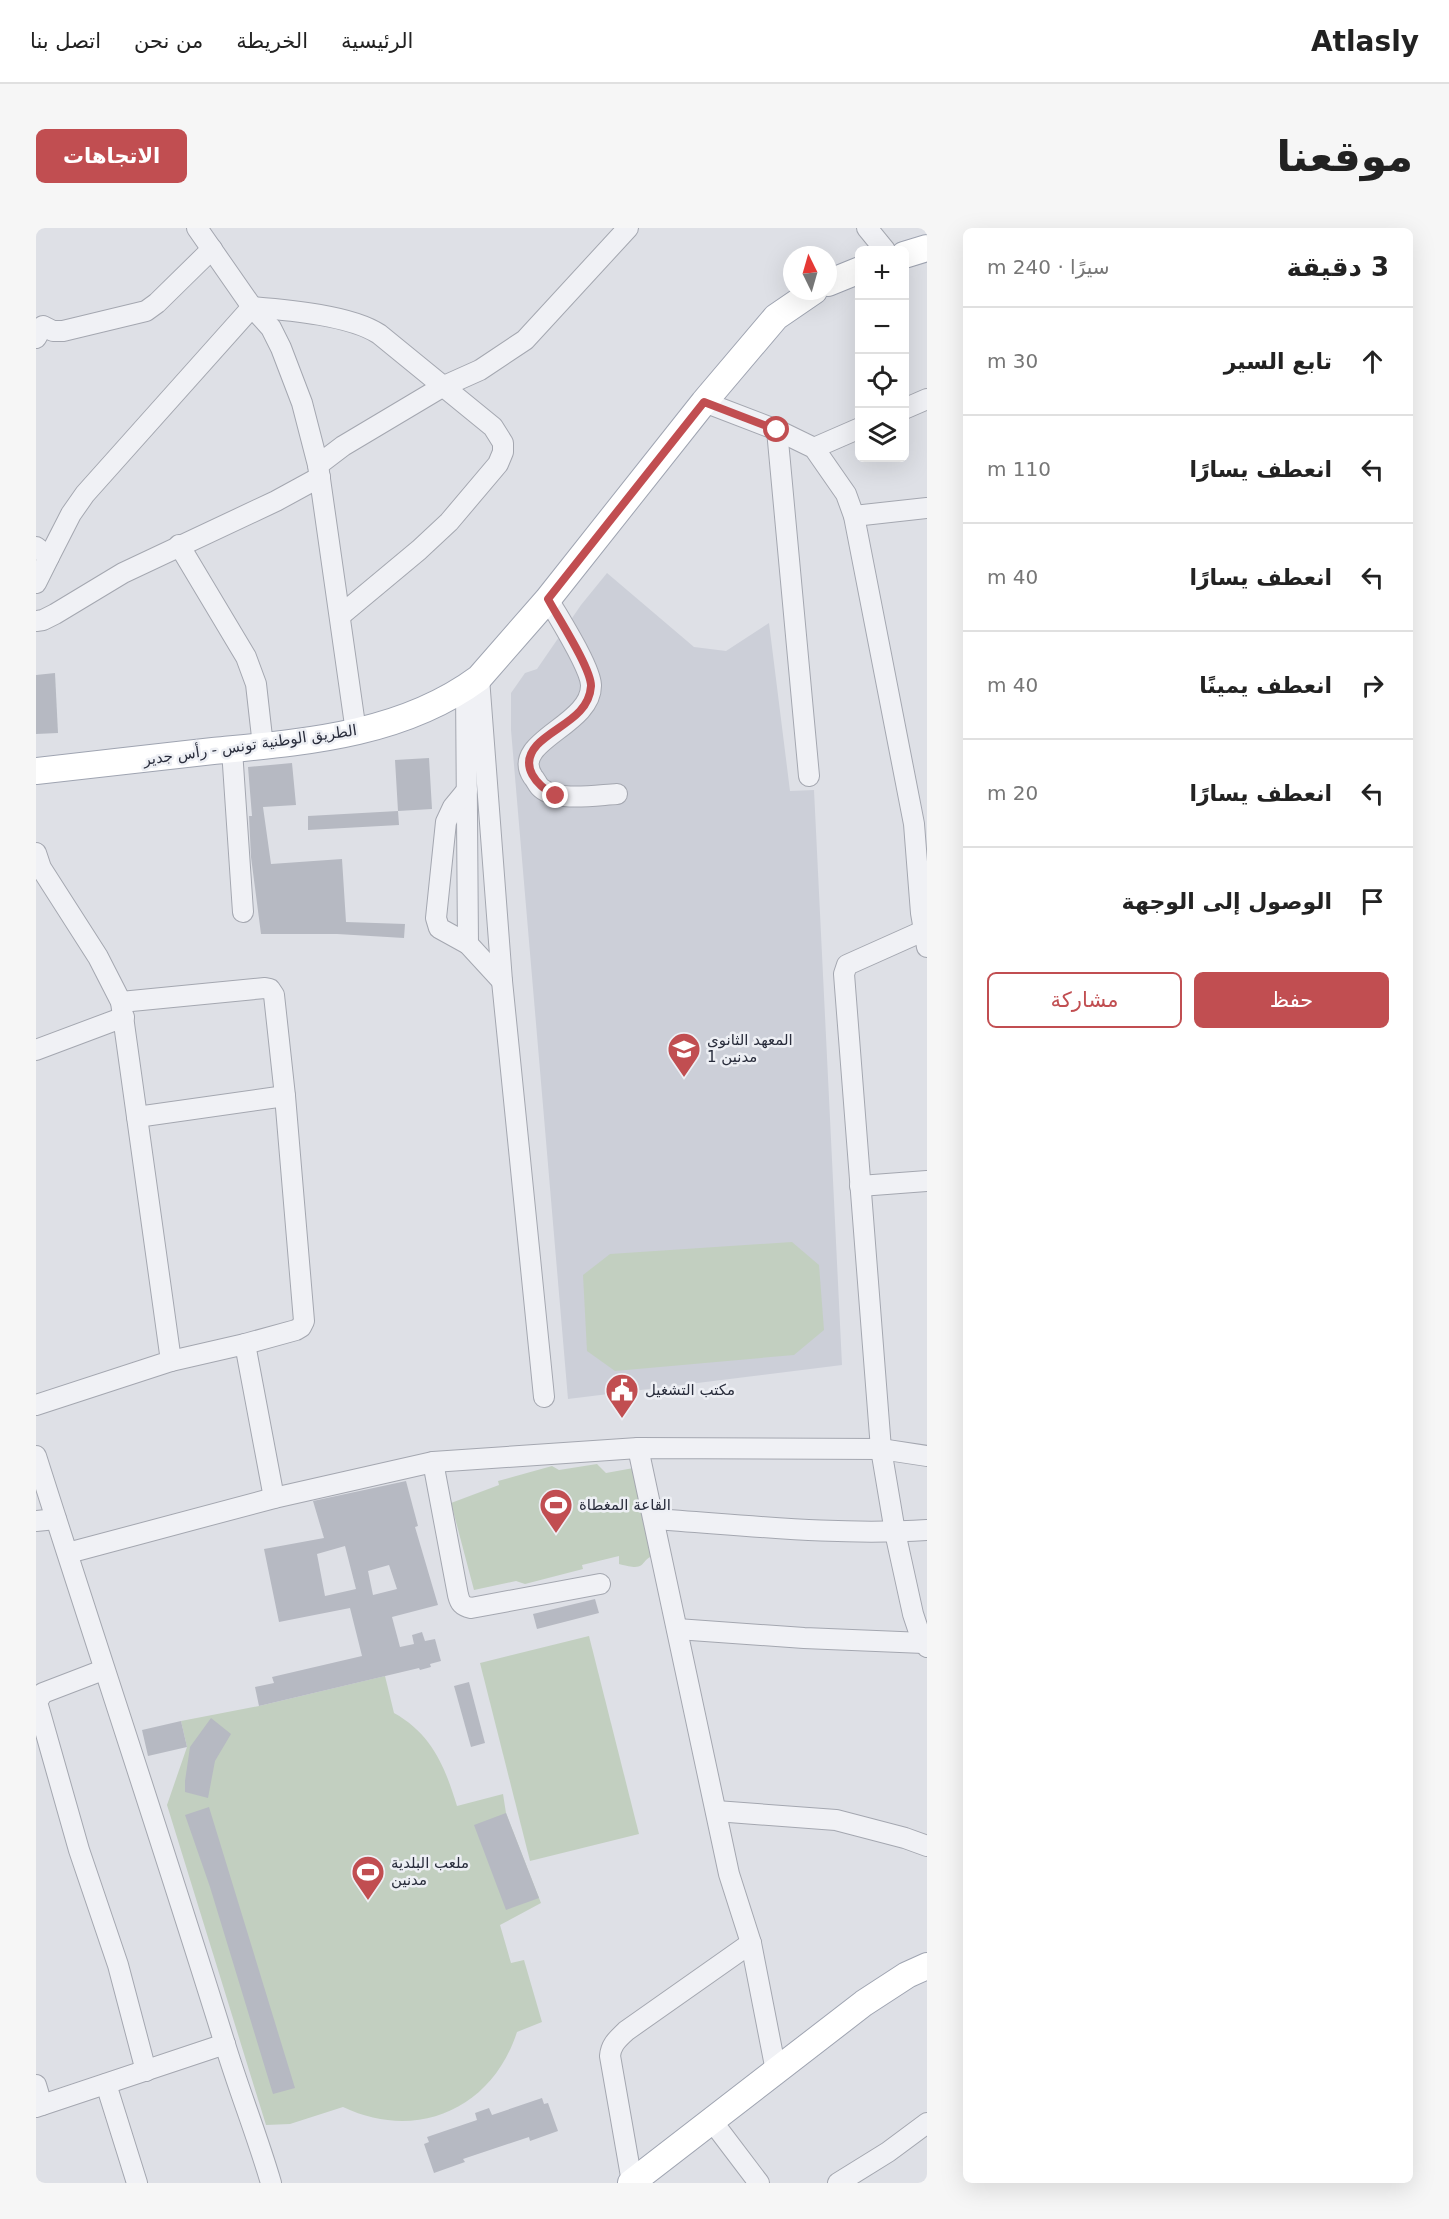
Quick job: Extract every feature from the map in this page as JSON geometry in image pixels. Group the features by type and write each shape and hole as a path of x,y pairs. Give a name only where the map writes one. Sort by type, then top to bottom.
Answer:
{"main road":[{"path":"909,253 927,248"},
{"path":"837,279 855,272"},
{"name":"الطريق الوطنية تونس - رأس جدير","path":"36,771 232,750 356,732 408,718 446,700 472,683 548,599 704,402 776,317 801,300"},
{"path":"632,2183 864,2003 907,1975 927,1966"}],"street":[{"path":"197,228 252,307 271,328 302,403 319,471 356,732"},
{"path":"36,621 55,614 123,573 255,512 319,471 343,446 442,387 480,370 525,340 628,228"},
{"path":"867,228 882,246"},
{"path":"38,328 63,331 146,311 212,249"},
{"path":"252,307 367,326 498,432 503,442 503,452 498,464 449,522 341,615"},
{"path":"36,583 42,552 84,494 252,307"},
{"path":"906,408 927,399"},
{"path":"677,1629 926,1645 915,1620 895,1532 881,1449 845,969 847,965 924,925 914,824 854,516 846,494 814,448 777,430 704,402"},
{"path":"777,430 809,776"},
{"path":"814,448 855,430"},
{"path":"854,516 927,508"},
{"path":"179,546 246,657 256,684 263,746"},
{"path":"548,599 585,667 591,684 587,703 569,721 536,746 529,759 530,772 541,788 556,796 617,794"},
{"path":"468,944 467,790 472,683"},
{"path":"472,683 500,941 502,981 544,1396"},
{"path":"232,750 243,912"},
{"path":"467,790 453,807 446,822 436,918 439,928 468,944 502,981"},
{"path":"36,853 41,868 98,957 123,1009 171,1361"},
{"path":"468,944 500,941"},
{"path":"36,1050 123,1009 270,988 275,1000 285,1096 304,1321 296,1330 171,1361 36,1405"},
{"path":"137,1117 285,1096"},
{"path":"860,1186 927,1181"},
{"path":"245,1344 274,1498"},
{"path":"638,1448 729,1874 751,1943 776,2071"},
{"path":"68,1553 274,1498 434,1462 638,1448 881,1449 927,1456"},
{"path":"36,1456 271,2183"},
{"path":"434,1462 458,1595 460,1602 465,1606 471,1608 600,1584"},
{"path":"36,1521 56,1519"},
{"path":"654,1519 762,1527 895,1532 927,1530"},
{"path":"104,1670 44,1693 37,1702 79,1850 118,1965 146,2071"},
{"path":"716,1810 836,1820 927,1846"},
{"path":"632,2183 610,2056 611,2048 626,2031 751,1943"},
{"path":"36,2085 39,2106 225,2044"},
{"path":"106,2084 137,2183"},
{"path":"712,2121 759,2183"},
{"path":"838,2183 888,2152 927,2123"}],"shaded area":[{"name":"المعهد الثانوي مدنين 1","path":"607,573 694,647 726,651 769,623 790,791 814,790 842,1365 568,1399 511,730 511,693 525,673 537,669 581,605"}],"green space":[{"path":"792,1242 819,1265 824,1330 794,1355 615,1371 587,1351 583,1275 610,1254"},
{"name":"القاعة المغطاة","path":"597,1464 606,1473 639,1467 656,1555 636,1567 619,1564 619,1556 582,1565 583,1569 525,1584 516,1581 474,1590 451,1503 499,1485 498,1481 552,1466 559,1470"},
{"path":"589,1636 639,1834 530,1861 480,1663"},
{"name":"ملعب البلدية مدنين","path":"385,1676 394,1713 407,1721 427,1741 442,1765 457,1806 503,1794 506,1813 541,1903 500,1925 511,1963 524,1960 542,2022 517,2032 505,2059 490,2081 470,2099 448,2112 424,2119 398,2121 371,2117 343,2107 290,2124 266,2125 167,1805 187,1747 181,1721 259,1706"}],"building":[{"path":"55,673 58,733 36,734 36,675"},
{"path":"429,758 432,809 398,811 395,760"},
{"path":"292,763 296,805 263,807 271,864 342,859 346,922 405,924 404,938 337,934 261,934 251,857 249,816 252,816 248,767"},
{"path":"398,811 399,825 308,830 308,816"},
{"path":"406,1481 418,1526 415,1527 438,1605 392,1617 400,1647 414,1644 412,1635 422,1632 425,1641 435,1639 441,1661 420,1670 419,1668 259,1706 255,1687 274,1683 272,1677 362,1656 350,1608 279,1622 264,1549 324,1538 313,1501","holes":["345,1546 356,1589 325,1596 317,1554","389,1565 397,1589 373,1595 368,1571"]},
{"path":"595,1599 599,1613 537,1629 533,1614"},
{"path":"469,1682 485,1743 471,1747 454,1686"},
{"path":"211,1718 231,1734 215,1761 208,1798 185,1792 185,1781 190,1747"},
{"path":"181,1721 187,1747 148,1756 142,1730"},
{"path":"209,1807 295,2088 273,2094 210,1887 185,1815"},
{"path":"506,1813 539,1898 506,1910 474,1825"},
{"path":"542,2098 544,2104 548,2103 558,2131 530,2141 529,2137 463,2159 465,2162 434,2173 424,2144 429,2142 427,2137 477,2120 475,2113 489,2108 492,2115"}],"place":[{"name":"المعهد الثانوي مدنين 1","path":"684,1078"},
{"name":"مكتب التشغيل","path":"622,1419"},
{"name":"القاعة المغطاة","path":"556,1534"},
{"name":"ملعب البلدية مدنين","path":"368,1901"}],"route":[{"path":"556,796 541,788 530,772 529,759 536,746 569,721 587,703 591,684 585,667 548,599 704,402 777,430"}]}
